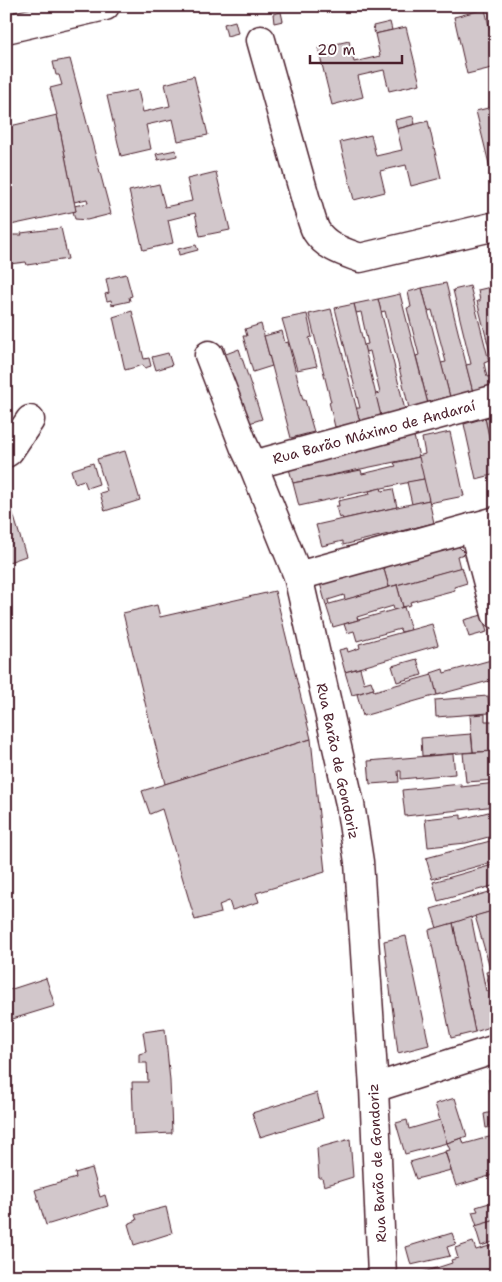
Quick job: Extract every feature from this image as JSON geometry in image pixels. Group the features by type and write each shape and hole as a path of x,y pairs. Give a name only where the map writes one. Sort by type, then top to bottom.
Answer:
{"street":[{"path":"6,29 105,6"},
{"path":"261,40 315,230 325,242 360,258 496,226"},
{"name":"Rua Barão de Gondoriz","path":"209,355 244,446 298,576 350,804 359,862 374,1088 382,1276"},
{"name":"Rua Barão Máximo de Andaraí","path":"253,465 496,399"},
{"path":"6,453 30,420"},
{"path":"298,576 485,524 496,614"},
{"path":"374,1088 496,1049"}],"building":[{"path":"485,9 490,30 496,29 496,44 493,45 496,67 467,74 454,17"},
{"path":"281,12 283,21 274,23 273,14"},
{"path":"235,21 238,33 227,36 224,24"},
{"path":"390,22 392,30 375,34 373,26"},
{"path":"406,27 420,84 389,91 384,70 358,76 363,97 332,105 318,48 349,41 354,62 380,56 375,34"},
{"path":"70,59 111,214 87,220 75,219 73,211 76,211 74,206 88,203 87,199 74,202 50,88 62,85 59,75 56,75 53,62"},
{"path":"194,76 208,135 178,141 173,119 146,125 151,149 121,156 107,96 138,90 143,112 170,106 165,84"},
{"path":"496,106 496,166 490,168 476,111"},
{"path":"57,115 76,211 6,226 6,127"},
{"path":"413,116 415,124 397,129 395,120"},
{"path":"428,121 441,178 411,186 406,165 380,171 385,192 354,200 340,142 371,135 376,156 402,150 397,129"},
{"path":"176,150 177,156 158,160 156,154"},
{"path":"216,172 230,230 200,236 195,213 168,220 173,243 143,250 129,191 159,184 165,207 192,201 187,179"},
{"path":"61,228 68,259 27,265 26,262 9,264 6,235 22,235 21,233"},
{"path":"196,245 198,250 179,255 178,249"},
{"path":"126,274 132,296 129,297 130,301 112,305 111,300 107,301 105,294 109,293 106,279"},
{"path":"446,283 473,392 450,397 441,363 446,362 432,310 428,311 422,288"},
{"path":"470,286 489,361 484,363 487,377 492,376 494,384 473,392 466,365 471,364 453,290"},
{"path":"495,286 496,364 493,364 477,301 480,301 478,290"},
{"path":"422,288 450,397 428,404 416,356 419,355 407,308 411,307 408,292"},
{"path":"400,294 428,404 409,408 385,311 381,312 378,299"},
{"path":"378,299 405,410 381,416 375,394 380,393 370,351 365,352 364,345 368,344 361,312 356,313 354,304"},
{"path":"354,304 381,416 360,422 356,408 360,408 335,308"},
{"path":"331,309 360,422 335,427 329,402 331,402 309,314"},
{"path":"132,311 144,359 149,358 151,366 145,368 143,365 125,370 113,317"},
{"path":"307,314 312,337 309,338 317,366 297,370 282,319"},
{"path":"261,324 272,366 253,372 243,336 247,336 245,329"},
{"path":"282,331 285,343 288,342 303,400 305,400 314,432 291,438 264,336"},
{"path":"223,345 226,354 239,349 262,419 243,425 218,346"},
{"path":"168,353 172,365 156,370 152,357"},
{"path":"496,415 496,469 485,418"},
{"path":"485,418 496,474 476,479 464,424"},
{"path":"413,432 419,457 293,483 287,462"},
{"path":"450,432 464,496 429,503 418,456 425,454 422,438"},
{"path":"125,451 140,500 105,511 100,493 107,491 97,459"},
{"path":"419,457 424,479 299,506 293,483 361,470 362,474 396,466 394,463"},
{"path":"93,463 99,484 87,488 84,480 75,483 71,470"},
{"path":"424,479 429,500 412,504 407,482"},
{"path":"381,488 382,491 393,489 397,507 343,519 342,517 339,518 336,506 339,506 338,501 370,494 369,491"},
{"path":"429,500 434,523 343,545 343,541 322,546 316,525"},
{"path":"11,507 26,556 6,563 6,509"},
{"path":"457,545 465,554 457,556 460,568 389,587 383,566"},
{"path":"383,566 389,587 345,600 344,595 328,600 329,604 326,605 320,583"},
{"path":"462,567 467,583 454,587 455,590 410,602 411,605 403,607 397,585"},
{"path":"397,585 403,607 394,610 393,606 357,617 358,620 333,627 326,605"},
{"path":"275,591 311,739 165,784 123,613 157,605 160,617"},
{"path":"404,607 411,630 401,632 400,629 357,641 354,631 347,633 344,624"},
{"path":"482,615 487,632 469,637 464,620"},
{"path":"432,624 438,645 345,672 339,650 347,648 348,652 360,648 359,644"},
{"path":"417,659 422,675 397,682 392,666"},
{"path":"491,660 496,679 437,695 431,673 443,669 444,673"},
{"path":"360,668 364,683 371,681 374,689 352,695 345,672"},
{"path":"432,675 437,695 363,716 357,694"},
{"path":"488,696 489,713 436,717 435,700"},
{"path":"485,714 485,721 496,721 496,751 473,752 470,715"},
{"path":"471,734 473,752 422,756 421,738"},
{"path":"311,739 325,872 256,893 259,902 232,910 229,901 219,905 221,913 195,920 162,809 150,814 142,791"},
{"path":"496,751 496,780 466,782 463,753"},
{"path":"453,754 455,774 401,779 401,771 398,771 399,782 370,784 368,761"},
{"path":"496,783 496,806 405,816 402,790 461,784 461,787"},
{"path":"496,810 496,835 466,843 428,847 425,819 461,815 461,819"},
{"path":"496,835 496,861 432,879 426,858 494,840 492,836"},
{"path":"496,864 496,885 438,901 433,882"},
{"path":"496,890 496,910 437,928 431,909"},
{"path":"496,910 496,1021 486,972 491,971 475,916"},
{"path":"471,917 486,991 490,990 496,1021 496,1025 475,1032 453,923"},
{"path":"453,923 475,1032 451,1038 429,930"},
{"path":"406,936 429,1045 398,1053 384,941"},
{"path":"46,978 55,1006 6,1021 6,991"},
{"path":"165,1029 172,1133 134,1135 132,1082 148,1082 147,1063 139,1063 139,1054 146,1052 143,1032"},
{"path":"496,1078 496,1126 486,1128 484,1114 492,1112 489,1079"},
{"path":"317,1093 323,1118 260,1137 252,1113"},
{"path":"455,1098 467,1136 447,1143 435,1104"},
{"path":"407,1120 409,1129 440,1120 447,1143 405,1154 396,1123"},
{"path":"496,1135 496,1174 456,1186 445,1151 450,1150 447,1143 462,1138 464,1144"},
{"path":"350,1139 353,1177 324,1186 322,1178 319,1178 317,1148"},
{"path":"445,1152 451,1170 416,1179 410,1162"},
{"path":"92,1168 100,1197 105,1195 108,1206 46,1225 35,1190 76,1178 75,1173"},
{"path":"496,1201 496,1220 477,1226 472,1212 478,1211 476,1207"},
{"path":"166,1207 172,1233 134,1245 128,1224 137,1220 135,1215"},
{"path":"496,1220 496,1241 481,1246 475,1226"},
{"path":"452,1233 456,1244 447,1247 450,1256 411,1265 406,1247"},
{"path":"473,1242 476,1250 496,1244 496,1267 468,1276 419,1276 418,1274 452,1263 451,1260 458,1258 455,1248"}]}
